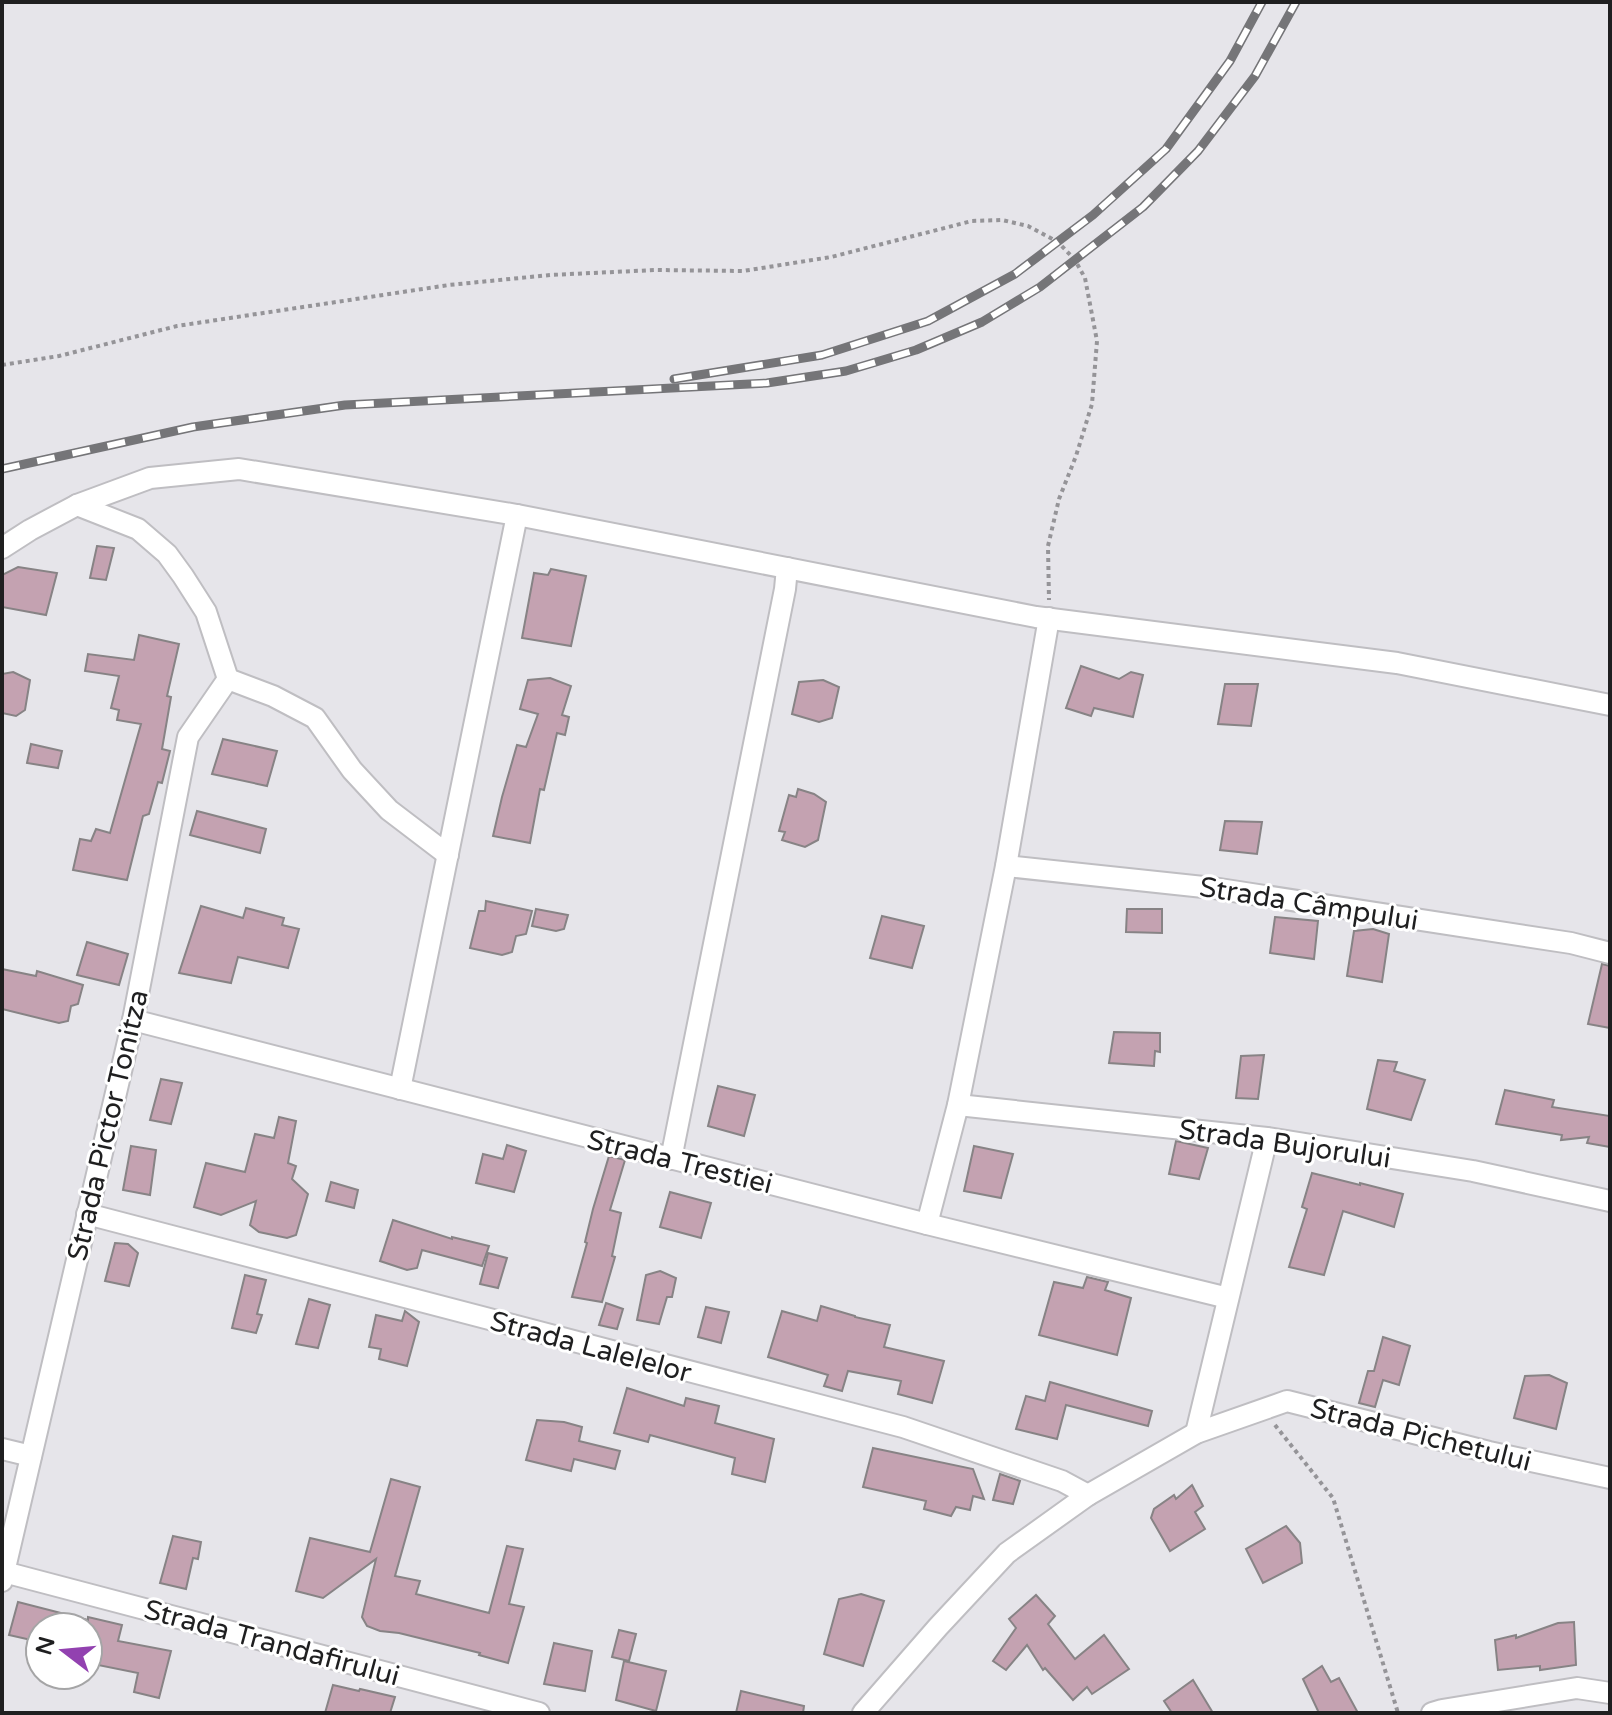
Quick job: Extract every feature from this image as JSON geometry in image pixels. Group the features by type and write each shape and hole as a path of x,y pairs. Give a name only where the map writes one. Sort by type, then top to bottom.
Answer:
{"street":[{"path":"2,548 77,505 150,478 239,469 517,515 1049,618 1397,663 1610,705"},
{"path":"77,505 138,529 167,554 206,612 228,679 273,696 315,718 352,770 389,810 448,855"},
{"path":"400,1089 517,515"},
{"path":"671,1159 787,568"},
{"path":"927,1224 958,1105 1006,866 1049,618"},
{"name":"Strada Pictor Tonitza","path":"3,1576 133,1020 188,737 228,679"},
{"name":"Strada Câmpului","path":"1006,866 1213,888 1571,943 1610,953"},
{"name":"Strada Trestiei","path":"133,1020 1228,1298"},
{"name":"Strada Bujorului","path":"958,1105 1267,1138 1473,1171 1610,1201"},
{"path":"1196,1433 1267,1138"},
{"name":"Strada Lalelelor","path":"87,1214 903,1427 1062,1481 1088,1495"},
{"name":"Strada Pichetului","path":"863,1713 1007,1553 1088,1495 1196,1433 1287,1401 1489,1452 1610,1478"},
{"path":"2,1449 31,1456"},
{"name":"Strada Trandafirului","path":"3,1576 539,1713"},
{"path":"1432,1713 1577,1688 1610,1693"}],"path":[{"path":"2,365 59,356 177,326 449,285 550,275 656,270 743,271 831,257 972,221 1002,220 1028,226 1058,242 1075,260 1085,278 1097,341 1092,404 1059,499 1048,546 1049,618"},
{"path":"1263,1410 1333,1498 1398,1713"}],"building":[{"path":"97,546 114,548 106,580 90,578"},
{"path":"18,567 57,573 46,615 2,607 2,575"},
{"path":"551,569 586,576 571,646 522,638 534,573 548,575"},
{"path":"139,635 179,644 167,696 171,697 162,749 170,751 162,783 158,782 149,814 143,816 127,880 73,870 80,839 91,841 96,829 110,833 141,724 117,720 119,710 111,708 119,676 85,671 88,654 134,660"},
{"path":"1081,666 1119,679 1131,672 1143,675 1133,717 1094,708 1091,716 1066,708"},
{"path":"13,672 30,680 25,710 16,716 2,713 2,674"},
{"path":"550,678 571,686 562,715 569,717 565,735 557,733 544,790 540,789 530,843 493,836 517,745 526,747 538,714 520,709 528,680"},
{"path":"823,680 839,687 832,718 819,722 792,714 799,682"},
{"path":"1225,684 1258,684 1251,726 1218,724"},
{"path":"223,739 277,751 267,786 212,774"},
{"path":"31,744 62,751 58,768 27,763"},
{"path":"798,789 826,802 818,840 805,847 782,840 785,832 779,831 789,795 796,797"},
{"path":"197,811 266,829 260,853 190,835"},
{"path":"1225,821 1262,822 1257,854 1220,850"},
{"path":"486,901 532,911 526,934 516,936 512,952 502,955 470,948 479,911 485,911"},
{"path":"201,906 243,918 246,908 284,918 282,925 299,929 288,968 238,957 231,983 179,973"},
{"path":"536,909 568,915 564,929 556,931 532,926"},
{"path":"1127,909 1162,909 1162,933 1126,932"},
{"path":"882,916 924,926 912,968 870,958"},
{"path":"1275,917 1318,921 1314,959 1270,953"},
{"path":"1373,929 1389,934 1382,982 1347,976 1354,931"},
{"path":"87,942 128,954 119,985 77,975"},
{"path":"1602,964 1610,966 1610,1028 1588,1024"},
{"path":"2,969 36,976 37,971 83,985 78,1004 71,1006 68,1021 59,1023 2,1009"},
{"path":"1114,1032 1160,1033 1160,1052 1155,1051 1154,1066 1109,1063"},
{"path":"1264,1055 1258,1099 1236,1098 1241,1056"},
{"path":"1378,1060 1397,1062 1394,1071 1425,1080 1411,1120 1367,1109"},
{"path":"161,1079 182,1083 171,1124 150,1120"},
{"path":"718,1086 755,1095 744,1136 708,1126"},
{"path":"1505,1090 1554,1100 1552,1107 1610,1116 1610,1147 1587,1143 1589,1137 1561,1140 1562,1135 1496,1124"},
{"path":"279,1117 296,1121 288,1163 296,1166 292,1179 308,1194 296,1235 287,1238 259,1232 250,1225 256,1201 221,1215 194,1207 206,1163 245,1172 255,1134 274,1138"},
{"path":"1176,1141 1208,1148 1199,1179 1169,1174"},
{"path":"507,1145 526,1151 514,1192 476,1183 483,1154 503,1159"},
{"path":"131,1146 156,1150 150,1195 123,1190"},
{"path":"974,1146 1013,1154 1001,1198 964,1191"},
{"path":"609,1156 625,1160 610,1210 621,1213 612,1256 615,1257 602,1302 572,1297"},
{"path":"1312,1173 1403,1194 1394,1227 1343,1211 1324,1275 1289,1267 1307,1209 1302,1207"},
{"path":"331,1182 358,1190 354,1208 326,1201"},
{"path":"670,1192 711,1203 701,1238 660,1227"},
{"path":"393,1220 452,1239 489,1246 482,1266 422,1250 417,1268 407,1270 380,1261"},
{"path":"115,1243 128,1244 138,1253 129,1286 105,1281"},
{"path":"488,1253 507,1258 498,1288 480,1284"},
{"path":"660,1271 676,1278 672,1297 667,1297 659,1324 637,1320 646,1275"},
{"path":"245,1275 266,1280 257,1314 262,1315 256,1333 232,1328"},
{"path":"1087,1277 1108,1282 1105,1290 1131,1298 1117,1355 1039,1335 1054,1282 1083,1288"},
{"path":"309,1299 330,1305 318,1348 296,1344"},
{"path":"606,1303 623,1309 617,1329 599,1325"},
{"path":"821,1306 890,1325 884,1347 944,1361 932,1403 898,1394 901,1381 848,1371 842,1391 824,1386 828,1375 768,1357 782,1311 817,1321"},
{"path":"706,1307 729,1312 721,1343 698,1337"},
{"path":"405,1311 419,1322 407,1366 379,1359 381,1349 369,1347 376,1315 402,1321"},
{"path":"1383,1337 1410,1346 1399,1385 1383,1380 1375,1407 1359,1403 1368,1371 1374,1371"},
{"path":"1549,1375 1567,1383 1556,1429 1514,1418 1525,1376"},
{"path":"1050,1382 1152,1411 1148,1426 1066,1405 1057,1439 1016,1429 1026,1396 1045,1401"},
{"path":"627,1388 684,1406 686,1398 719,1406 715,1423 774,1439 765,1482 732,1474 735,1458 650,1435 648,1442 614,1433"},
{"path":"537,1420 582,1427 579,1441 620,1451 615,1469 574,1459 571,1471 526,1460"},
{"path":"873,1448 973,1469 984,1499 973,1496 970,1510 956,1507 951,1516 924,1509 926,1501 863,1487"},
{"path":"1000,1474 1020,1481 1013,1504 993,1500"},
{"path":"391,1479 420,1487 395,1576 420,1581 416,1594 489,1613 507,1546 523,1549 509,1604 524,1607 508,1663 480,1653 367,1626 362,1617 376,1559 323,1598 296,1591 310,1538 370,1552"},
{"path":"1192,1485 1203,1506 1195,1512 1205,1529 1170,1551 1151,1518 1154,1509 1174,1495 1176,1499"},
{"path":"1286,1526 1300,1543 1302,1563 1263,1583 1246,1549"},
{"path":"173,1536 201,1542 198,1559 193,1558 186,1589 160,1583"},
{"path":"861,1594 884,1601 863,1666 824,1654 839,1599"},
{"path":"1036,1595 1055,1616 1048,1624 1075,1659 1104,1635 1129,1669 1092,1694 1087,1687 1073,1700 1045,1668 1043,1670 1027,1645 1006,1670 993,1661 1016,1628 1009,1619"},
{"path":"18,1602 53,1611 24,1611 24,1638 9,1635"},
{"path":"104,1621 122,1625 118,1641 171,1651 159,1698 134,1692 138,1673 104,1666"},
{"path":"1574,1622 1576,1665 1540,1670 1540,1666 1498,1670 1495,1640 1516,1635 1516,1638 1558,1623"},
{"path":"619,1630 636,1634 629,1661 612,1657"},
{"path":"554,1643 592,1651 585,1691 544,1684"},
{"path":"624,1661 666,1671 656,1711 616,1700"},
{"path":"1322,1666 1331,1682 1339,1678 1358,1713 1319,1713 1303,1679"},
{"path":"1193,1680 1213,1713 1172,1713 1164,1701"},
{"path":"333,1685 395,1697 390,1713 325,1713"},
{"path":"741,1691 804,1706 803,1713 736,1713"}],"railway":[{"path":"674,379 822,355 928,321 1015,274 1093,215 1166,149 1230,61 1262,2"},
{"path":"2,469 193,427 345,405 767,383 846,371 916,350 982,322 1040,287 1143,207 1198,151 1255,76 1296,2"}]}
